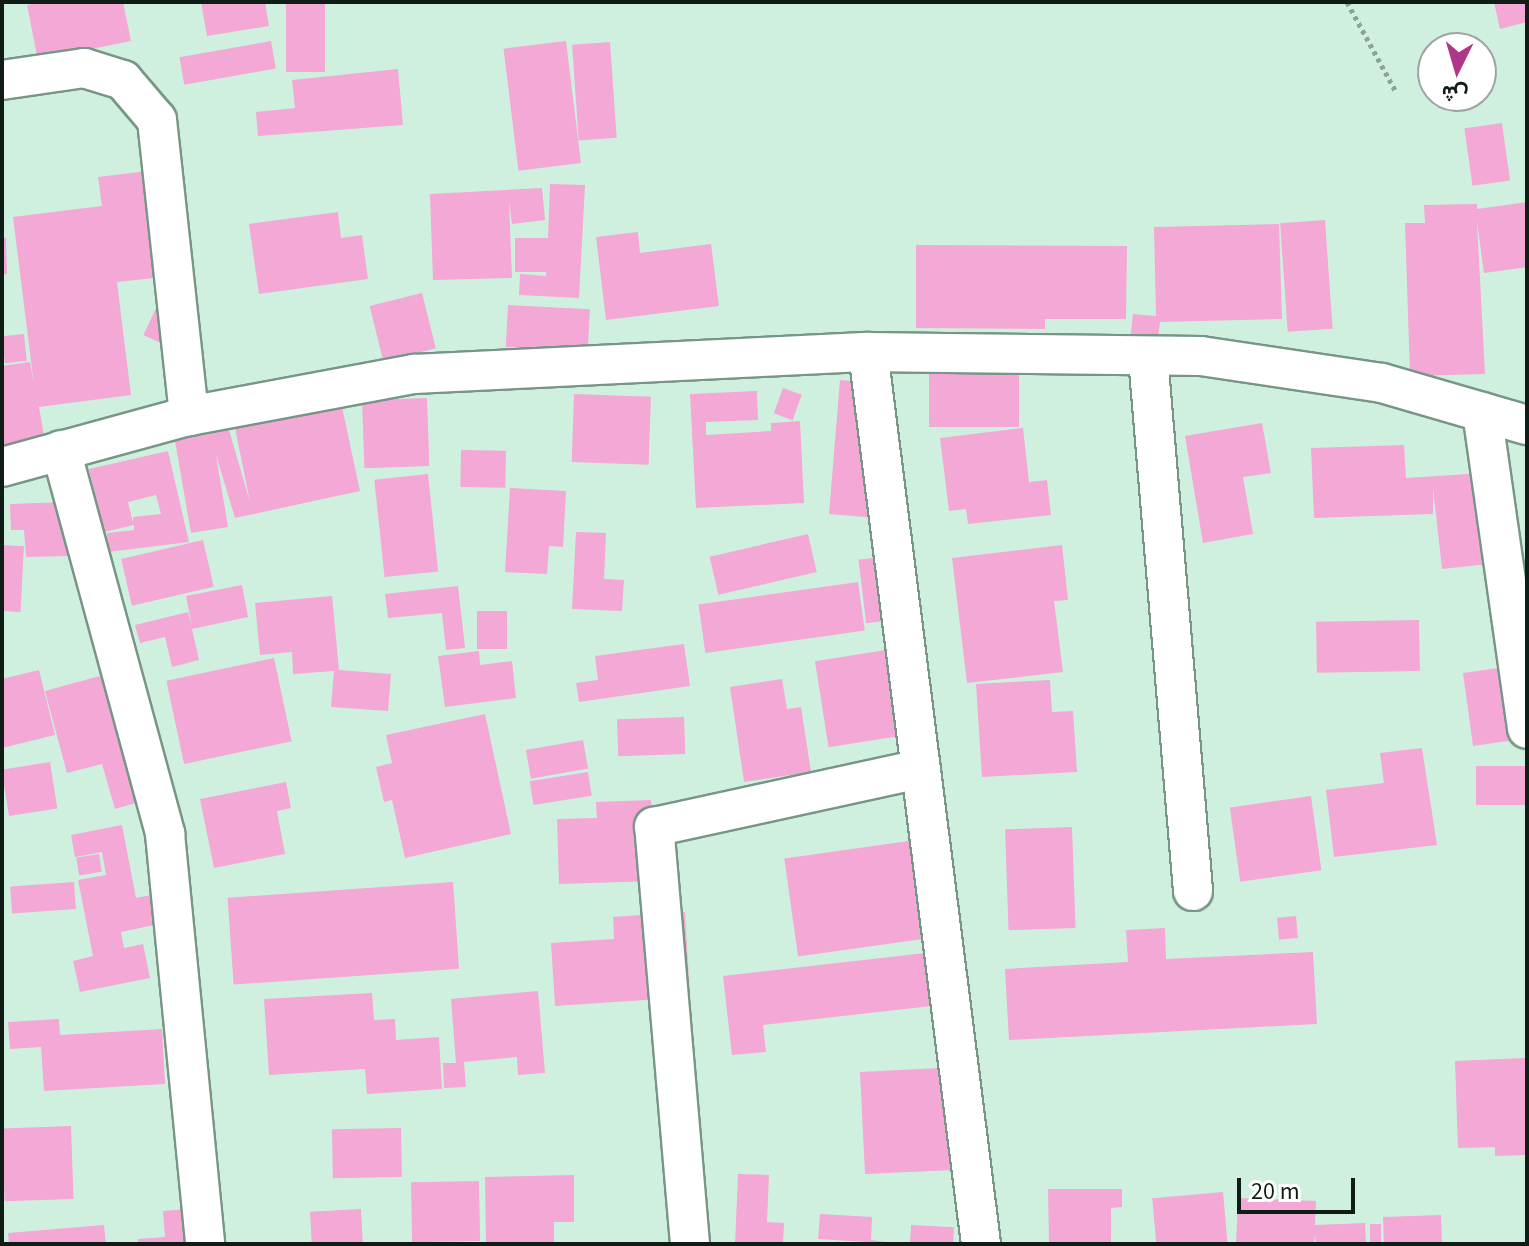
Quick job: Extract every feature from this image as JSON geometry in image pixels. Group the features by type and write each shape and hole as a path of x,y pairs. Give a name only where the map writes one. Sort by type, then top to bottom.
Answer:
{"street":[{"path":"2,80 84,68 123,80 157,120 189,416"},
{"path":"868,352 981,1244"},
{"path":"2,467 189,416 414,374 868,352 1201,356 1382,383 1527,425"},
{"path":"1148,357 1193,891"},
{"path":"1482,412 1527,729"},
{"path":"61,450 165,834 205,1244"},
{"path":"690,1244 654,827 921,769"}],"path":[{"path":"1347,2 1396,92"}],"building":[{"path":"45,2 123,2 131,41 38,60 27,5"},
{"path":"201,2 265,2 269,26 207,36"},
{"path":"286,2 325,2 325,72 286,72"},
{"path":"1494,2 1527,2 1527,22 1500,29"},
{"path":"271,41 276,69 184,85 179,57"},
{"path":"566,41 581,163 518,171 503,49"},
{"path":"610,42 617,138 579,140 572,45"},
{"path":"398,69 403,125 258,136 256,112 295,108 292,80"},
{"path":"1502,123 1510,180 1472,186 1464,128"},
{"path":"172,168 163,277 117,282 131,395 39,407 45,441 2,447 2,366 30,362 34,385 13,217 102,206 98,177"},
{"path":"550,184 585,185 579,298 519,295 520,274 546,276 546,272 515,272 515,238 548,238"},
{"path":"542,188 545,220 512,224 509,201 512,278 433,280 430,194"},
{"path":"1527,202 1527,267 1484,273 1477,222 1485,374 1410,376 1405,223 1425,223 1424,205 1477,204 1477,209"},
{"path":"338,212 341,238 362,235 368,279 259,294 249,224"},
{"path":"1325,220 1333,329 1288,332 1280,223"},
{"path":"1279,224 1282,319 1160,322 1157,345 1130,341 1133,314 1156,316 1154,227"},
{"path":"638,232 640,253 711,244 719,306 606,320 596,237"},
{"path":"2,238 6,238 7,274 2,274"},
{"path":"916,245 1127,246 1126,319 1045,319 1045,329 916,328"},
{"path":"422,293 436,348 383,361 370,306"},
{"path":"508,305 590,309 588,351 506,347"},
{"path":"157,306 185,319 172,348 143,335"},
{"path":"24,334 27,361 5,363 2,336"},
{"path":"929,370 1019,370 1019,427 929,427"},
{"path":"840,380 885,384 890,519 829,514"},
{"path":"783,388 802,395 793,420 774,413"},
{"path":"757,391 758,420 706,422 706,435 771,431 771,423 800,421 804,503 696,508 690,394"},
{"path":"574,394 651,397 649,465 572,462"},
{"path":"427,398 429,466 364,468 362,400"},
{"path":"341,402 360,491 235,518 216,455 228,527 191,533 175,441 229,430 250,502 234,423"},
{"path":"1262,423 1271,473 1243,477 1253,534 1203,543 1185,436"},
{"path":"1023,428 1029,482 1047,480 1051,515 968,524 966,509 949,511 940,438"},
{"path":"1404,445 1406,478 1499,472 1508,562 1442,569 1433,488 1433,514 1314,518 1311,448"},
{"path":"461,450 506,451 505,488 460,487"},
{"path":"168,451 189,542 108,552 107,533 134,530 134,525 104,532 89,469","holes":["156,495 161,514 133,517 133,523 128,502"]},
{"path":"428,474 438,571 385,577 374,480"},
{"path":"510,488 566,491 563,547 549,546 547,574 505,572"},
{"path":"68,502 70,556 26,557 24,530 11,530 10,504"},
{"path":"576,532 606,533 604,579 624,580 622,611 572,609"},
{"path":"808,534 817,572 718,595 710,557"},
{"path":"203,540 214,587 132,606 121,559"},
{"path":"2,545 24,546 21,612 2,611"},
{"path":"1062,545 1068,600 1054,601 1063,672 967,683 952,558"},
{"path":"914,553 922,617 866,623 858,560"},
{"path":"858,582 865,631 705,653 699,604"},
{"path":"242,585 248,617 192,629 199,660 172,667 165,637 140,643 135,625 188,612 192,626 186,596"},
{"path":"458,586 465,648 446,650 442,613 388,618 385,594"},
{"path":"332,596 339,670 391,674 388,711 331,707 334,671 293,674 292,652 260,655 255,603"},
{"path":"477,611 507,611 507,649 477,649"},
{"path":"1419,620 1420,671 1317,673 1316,622"},
{"path":"684,644 690,686 579,702 576,683 598,680 595,656"},
{"path":"892,649 906,735 829,747 815,661"},
{"path":"479,651 480,665 512,661 516,698 445,707 438,656"},
{"path":"274,658 292,741 184,764 166,681"},
{"path":"1527,664 1527,738 1473,746 1463,673"},
{"path":"125,669 160,796 115,809 102,764 67,773 45,691"},
{"path":"39,670 55,735 2,748 2,679"},
{"path":"782,679 787,709 801,707 811,772 744,782 730,687"},
{"path":"1050,680 1052,712 1073,711 1077,772 982,777 976,684"},
{"path":"485,714 511,834 405,858 392,800 384,802 376,767 392,763 386,735"},
{"path":"684,717 685,754 618,756 617,719"},
{"path":"583,740 588,769 531,779 526,750"},
{"path":"1422,748 1437,845 1334,857 1326,790 1384,783 1380,753"},
{"path":"50,762 57,808 9,816 2,770"},
{"path":"1476,766 1527,766 1527,805 1476,805"},
{"path":"588,772 592,796 533,805 530,781"},
{"path":"286,782 291,808 277,811 285,854 214,868 200,799"},
{"path":"1311,796 1321,870 1240,882 1230,807"},
{"path":"651,800 654,881 559,884 557,819 597,818 596,802"},
{"path":"122,825 136,898 151,895 148,881 169,876 178,920 121,932 124,948 143,944 150,978 80,992 73,961 93,956 78,880 106,875 102,852 75,857 71,835"},
{"path":"1072,827 1076,928 1009,930 1005,829"},
{"path":"916,840 930,938 798,957 784,859"},
{"path":"99,854 102,872 79,875 76,858"},
{"path":"74,882 76,909 12,913 10,886"},
{"path":"453,882 459,969 234,985 228,898"},
{"path":"685,912 690,997 555,1006 551,943 614,939 613,917"},
{"path":"1296,916 1298,938 1279,940 1277,918"},
{"path":"1165,928 1166,959 1313,952 1317,1024 1009,1040 1005,969 1128,962 1126,930"},
{"path":"952,950 958,1003 763,1025 766,1052 732,1055 723,976"},
{"path":"538,991 545,1073 518,1075 517,1057 464,1062 466,1087 444,1088 443,1063 456,1063 451,999"},
{"path":"372,993 374,1020 395,1019 396,1040 439,1037 442,1089 367,1094 365,1069 269,1075 264,999"},
{"path":"59,1019 60,1035 162,1029 165,1084 44,1091 41,1047 10,1049 8,1022"},
{"path":"1527,1058 1527,1155 1495,1156 1495,1147 1458,1148 1455,1061"},
{"path":"980,1066 983,1122 954,1170 865,1174 860,1072"},
{"path":"71,1126 74,1199 5,1201 2,1128"},
{"path":"401,1128 402,1177 333,1178 332,1129"},
{"path":"738,1174 769,1175 767,1222 784,1223 783,1244 735,1244"},
{"path":"574,1175 574,1222 554,1222 554,1244 486,1244 485,1177"},
{"path":"479,1181 480,1241 412,1242 411,1182"},
{"path":"1048,1189 1122,1189 1122,1207 1111,1208 1111,1244 1049,1244"},
{"path":"1223,1192 1228,1244 1156,1244 1152,1198"},
{"path":"1238,1198 1316,1201 1315,1225 1365,1223 1366,1244 1316,1244 1315,1235 1314,1244 1236,1244"},
{"path":"214,1207 217,1244 138,1244 138,1239 165,1237 163,1211"},
{"path":"361,1209 363,1244 312,1244 310,1212"},
{"path":"820,1214 872,1217 871,1240 900,1244 818,1239"},
{"path":"1441,1215 1442,1244 1384,1244 1383,1217"},
{"path":"1370,1224 1381,1224 1381,1244 1370,1244"},
{"path":"104,1225 106,1244 9,1244 8,1233"},
{"path":"911,1225 954,1227 953,1244 910,1244"}]}
